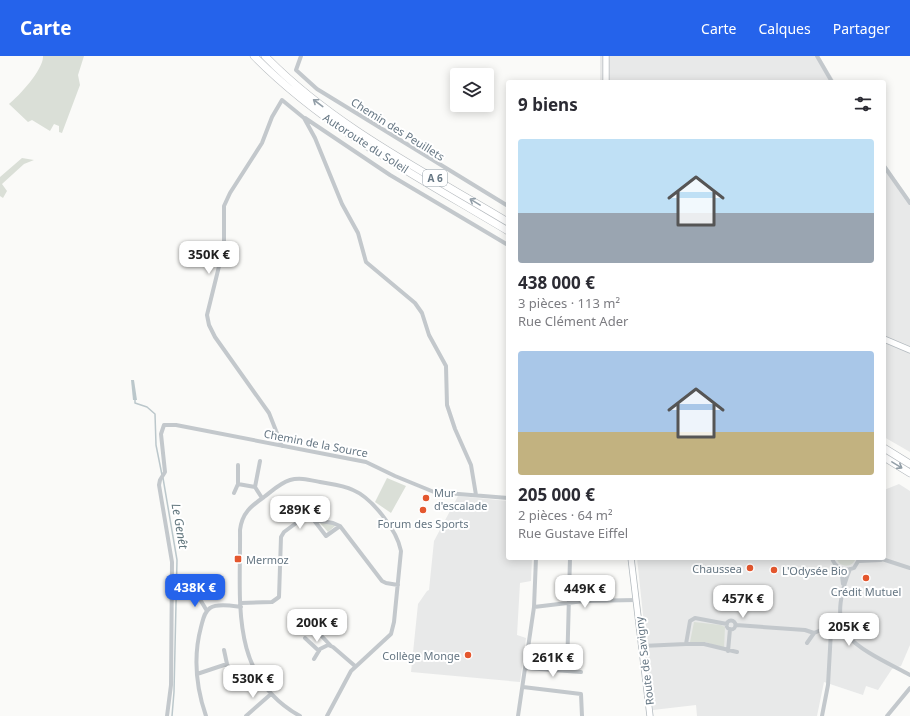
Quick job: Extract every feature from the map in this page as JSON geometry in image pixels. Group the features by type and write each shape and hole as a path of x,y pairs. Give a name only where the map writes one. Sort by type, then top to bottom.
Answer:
{"highway":[{"name":"Autoroute du Soleil","path":"254,56 291,91 332,122 378,152 506,230"},
{"name":"Autoroute du Soleil","path":"265,56 296,85 337,116 506,221"},
{"path":"886,444 910,458"},
{"path":"886,449 910,464"},
{"path":"886,458 910,473"}],"main road":[{"path":"606,56 606,80"},
{"path":"886,340 910,350"},
{"name":"Route de Savigny","path":"631,560 650,716"}],"street":[{"name":"Chemin des Peuillets","path":"301,56 296,70 310,84 398,140 506,205"},
{"path":"817,56 831,80"},
{"path":"282,446 269,414 215,337 209,325 207,315 224,246 224,206 230,193 262,143 272,117 282,100 304,118 390,175 506,244"},
{"path":"304,118 320,148 342,204 358,233 366,262 415,303 422,313 429,335 446,366 447,405 455,429 471,465 476,495"},
{"path":"886,169 910,203"},
{"name":"Chemin de la Source","path":"168,716 171,685 172,562 160,485 165,469 161,434 164,426 176,425 366,462 381,471 430,491 506,498"},
{"path":"260,461 255,487 262,498"},
{"path":"234,493 238,484 238,465"},
{"path":"300,716 284,706 270,694 257,676 246,652 242,630 241,605 241,523 247,511 262,498 285,482 299,479 345,487 369,497 392,530 398,541 400,551 398,585 391,634 355,666 346,678 327,716"},
{"path":"238,484 255,487"},
{"path":"206,716 197,674 197,650 207,611 214,606 241,605 272,602 277,600 281,592 281,537 284,532 300,520 306,518 340,526 382,581 398,585"},
{"path":"313,520 326,536 340,526"},
{"path":"518,716 534,607 536,560"},
{"path":"567,671 570,560"},
{"path":"832,560 842,576 843,587 841,622 848,635 861,647 910,675"},
{"path":"843,587 850,570 860,560"},
{"path":"884,560 910,568"},
{"path":"838,568 850,570"},
{"path":"198,596 207,611"},
{"path":"534,607 569,603 636,600"},
{"path":"686,644 690,621 695,618 727,624 730,629 728,651"},
{"path":"727,624 731,620 735,622 736,625"},
{"path":"807,643 814,633 841,622"},
{"path":"730,629 734,628 736,625 805,630 814,633"},
{"path":"822,716 828,685 833,625"},
{"path":"315,629 331,646 355,666"},
{"path":"305,638 319,651"},
{"path":"642,646 704,644 737,652"},
{"path":"314,659 319,651 325,646 331,646"},
{"path":"224,650 227,664 234,679"},
{"path":"197,674 227,664"},
{"path":"526,668 581,672"},
{"path":"523,687 581,694 582,716"},
{"path":"887,716 910,688"},
{"path":"246,716 270,694"}],"shaded area":[{"path":"43,56 84,56 78,75 80,85 62,133 59,132 59,126 54,124 50,131 32,120 28,122 9,104 19,95 40,68"},
{"path":"600,56 819,56 834,80 600,80"},
{"path":"22,158 34,160 24,164 2,184 7,191 3,198 0,196 0,177"},
{"path":"886,166 910,200 910,452 886,438"},
{"path":"131,380 134,380 137,400 133,400"},
{"path":"387,478 406,486 391,513 375,502"},
{"path":"899,484 910,491 910,645 901,666 892,669 878,690 866,686 863,695 824,682 817,716 697,716 696,705 653,710 637,560 886,560 886,489"},
{"path":"458,496 506,501 506,560 532,560 531,581 520,583 517,635 526,638 520,682 411,672 418,604 429,590 434,541"},
{"path":"320,523 335,524 335,526 328,532"},
{"path":"837,560 855,560 853,563 847,566 839,563"},
{"path":"694,622 721,625 725,627 724,649 706,642 690,642"}],"waterway":[{"name":"Le Genêt","path":"135,400 135,403 147,407 155,414 156,445 162,475"},
{"name":"Le Genêt","path":"163,478 177,560 174,692 172,716"}],"place":[{"name":"Mur d'escalade","path":"426,498"},
{"name":"Forum des Sports","path":"423,510"},
{"name":"Mermoz","path":"238,559"},
{"name":"Chaussea","path":"750,568"},
{"name":"L'Odysée Bio","path":"774,570"},
{"name":"Crédit Mutuel","path":"866,578"},
{"name":"Collège Monge","path":"468,655"}]}
